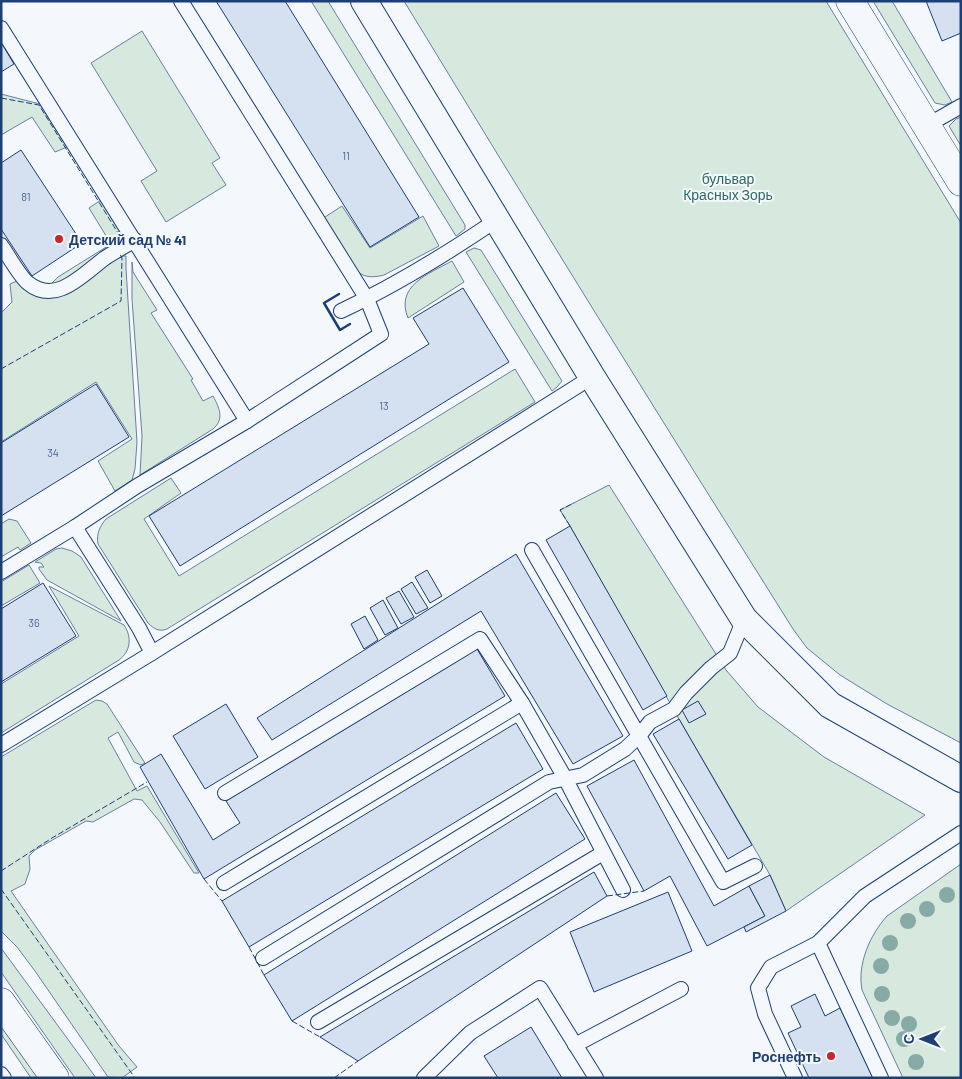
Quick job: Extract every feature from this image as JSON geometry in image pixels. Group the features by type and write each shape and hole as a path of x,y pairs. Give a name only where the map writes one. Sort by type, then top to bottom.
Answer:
{"street":[{"path":"364,1 498,219 592,377 744,619 830,705 961,779"},
{"path":"850,1 961,182"},
{"path":"1,1002 55,1078"}],"lane":[{"path":"1,572 137,486 248,421 381,334 367,299 181,1"},
{"path":"1,28 248,421"},
{"path":"926,126 961,106"},
{"path":"341,311 367,299 498,219"},
{"path":"1,245 27,283 42,291 54,291 80,278 106,257 135,240"},
{"path":"1,745 152,653 592,377"},
{"path":"74,527 139,628 152,653"},
{"path":"532,550 723,882 754,866"},
{"path":"263,958 549,782 583,775 625,749 650,722 674,709 686,693 711,668 730,653 744,619"},
{"path":"226,793 480,639 522,703 565,778 623,890"},
{"path":"224,883 522,703"},
{"path":"795,1078 765,1014 758,988 771,967 818,943 865,896 961,833"},
{"path":"318,1022 603,853"},
{"path":"818,943 881,1078"},
{"path":"424,1078 470,1033 540,988 596,1078"},
{"path":"575,1045 681,989"},
{"path":"1,1074 4,1078"}],"green space":[{"path":"311,1 328,1 465,225 465,229 456,236"},
{"name":"бульвар Красных Зорь","path":"404,1 826,1 961,223 961,743 887,704 840,675 807,648 793,629 646,395"},
{"path":"873,1 892,1 952,102 945,105 935,103"},
{"path":"142,31 220,158 212,163 226,185 166,222 141,181 157,171 91,63"},
{"path":"1,94 40,104 67,147 55,152 32,117 1,135"},
{"path":"961,117 961,146 949,126"},
{"path":"101,200 119,229 117,244 78,273 54,285 50,285 58,277 111,244 89,208"},
{"path":"342,206 370,248 423,216 439,246 384,275 372,277 361,274 351,264 322,219"},
{"path":"474,248 481,250 562,381 552,391 466,252"},
{"path":"126,256 137,442 135,469 132,480 115,491 98,461 132,439 96,382 1,442 1,313 12,302 10,284 17,281 32,293 46,298 59,296 71,291 109,263"},
{"path":"452,261 464,282 408,318 405,307 406,297 410,289 424,276"},
{"path":"132,262 133,272 157,310 151,313 193,379 191,380 203,401 213,396 220,413 219,421 213,429 140,475 142,436 132,299"},
{"path":"515,369 535,402 167,629 157,629 148,623 98,544 99,530 106,519 171,478 181,493 144,519 179,576"},
{"path":"609,485 726,670 758,707 824,757 925,815 786,911 770,875 560,510"},
{"path":"9,519 17,521 31,543 20,550 18,547 1,557 1,524"},
{"path":"62,548 72,551 81,557 121,621 47,580 39,569 39,567 44,567 41,563 35,562 56,549"},
{"path":"29,565 40,583 1,606 1,582"},
{"path":"49,586 124,625 129,639 128,648 119,660 1,733 1,684 79,636"},
{"path":"96,700 107,704 145,763 141,765 134,762 118,732 108,738 137,791 147,786 199,873 194,873 160,822 142,800 134,799 93,822 86,821 35,850 29,856 30,869 25,884 11,891 119,1046 137,1067 122,1078 108,1077 35,971 17,947 1,931 1,757"},
{"path":"961,864 961,1078 903,1078 862,990 861,970 863,960 870,941 887,916"},
{"path":"1,948 96,1078 75,1078 1,972"},
{"path":"1,1025 38,1078 31,1078 1,1034"}],"building":[{"path":"216,1 285,1 419,217 370,247"},
{"path":"926,1 961,1 961,33 942,41"},
{"path":"1,42 14,64 1,72"},
{"path":"21,150 82,243 32,276 1,229 1,163"},
{"path":"463,288 509,362 180,566 149,516 429,344 413,318"},
{"path":"96,384 129,437 1,516 1,443"},
{"path":"570,526 667,696 643,710 546,540"},
{"path":"516,554 623,736 573,764 481,611 272,740 257,718"},
{"path":"427,570 442,596 430,603 415,577"},
{"path":"412,582 428,608 416,614 401,589"},
{"path":"43,583 76,636 1,682 1,609"},
{"path":"399,591 414,617 401,624 386,598"},
{"path":"383,600 398,628 385,635 370,608"},
{"path":"365,616 378,640 364,649 351,624"},
{"path":"477,649 505,696 204,879 140,767 161,754 213,840 240,823 226,801"},
{"path":"698,701 706,714 689,723 682,710"},
{"path":"226,704 258,757 205,789 173,736"},
{"path":"679,719 752,845 728,859 653,734"},
{"path":"516,723 543,769 249,947 222,901"},
{"path":"634,760 714,906 749,886 765,916 707,946 670,876 644,891 587,786"},
{"path":"556,793 585,839 292,1021 264,975"},
{"path":"594,872 607,896 358,1061 320,1037"},
{"path":"770,875 786,911 746,932 744,927 765,916 749,886"},
{"path":"668,892 692,951 594,992 570,932"},
{"name":"Роснефть","path":"815,994 825,1016 840,1008 873,1078 809,1078 788,1033 801,1027 791,1006"},
{"path":"531,1027 562,1078 498,1078 484,1056"}],"fence":[{"path":"1,98 39,105 118,233 114,244 116,247"},
{"path":"1,369 121,301 122,258 120,254"},
{"path":"570,526 560,510 574,503"},
{"path":"1,871 52,838 147,782"},
{"path":"204,879 222,901"},
{"path":"1,889 135,1078"},
{"path":"607,896 644,891"},
{"path":"249,947 264,975"},
{"path":"292,1021 320,1037"},
{"path":"334,1078 358,1061"}],"wall":[{"path":"339,294 324,303 340,330 350,324"}],"place":[{"name":"Детский сад № 41","path":"59,239"},
{"name":"Роснефть","path":"831,1056"}]}
